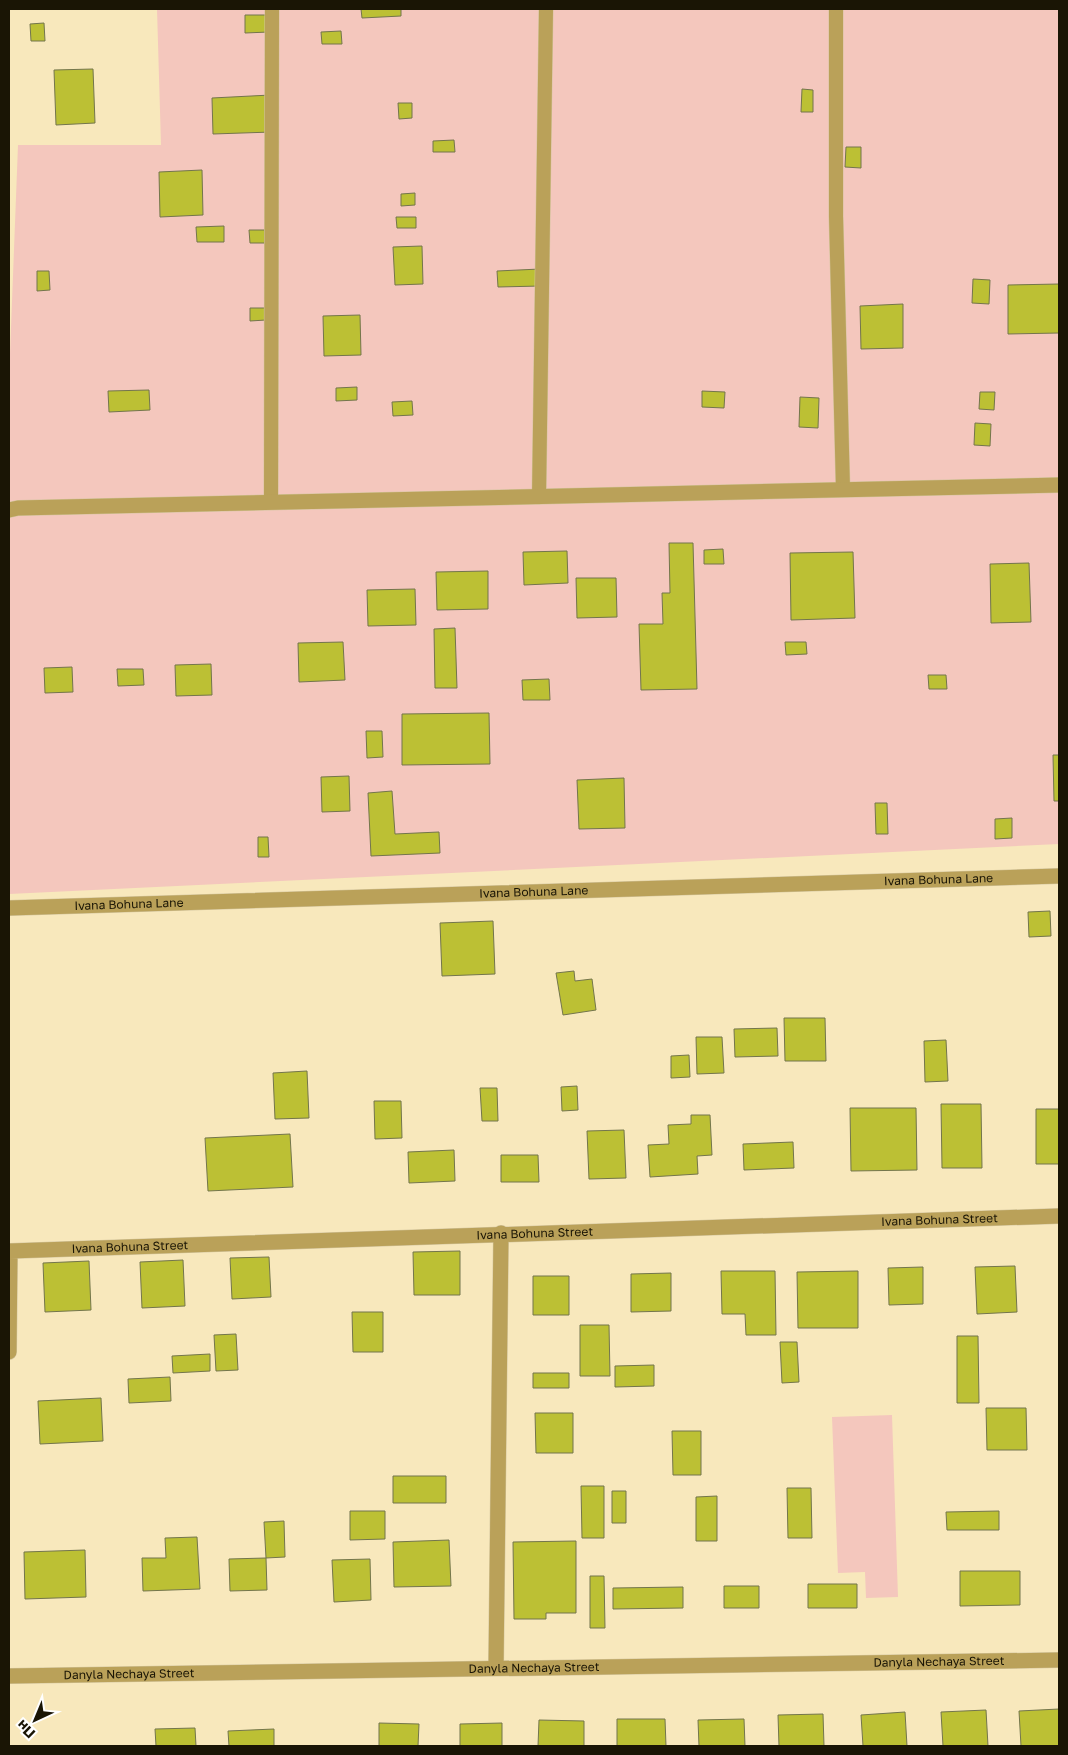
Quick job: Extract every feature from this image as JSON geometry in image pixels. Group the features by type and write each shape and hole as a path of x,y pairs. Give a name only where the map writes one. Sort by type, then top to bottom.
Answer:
{"street":[{"path":"9,510 18,508 1059,484"},
{"name":"Ivana Bohuna Lane","path":"9,908 1059,876"},
{"name":"Ivana Bohuna Street","path":"9,1352 10,1251 1059,1216"},
{"path":"496,1668 501,1234"},
{"name":"Danyla Nechaya Street","path":"9,1676 1059,1660"}],"lane":[{"path":"271,502 272,9"},
{"path":"539,497 546,9"},
{"path":"836,9 836,216 843,489"}],"shaded area":[{"path":"157,9 1059,9 1059,844 9,894 9,380 18,145 161,145"},
{"path":"892,1415 898,1597 866,1598 865,1572 838,1573 832,1417"}],"building":[{"path":"361,9 401,9 401,16 362,18"},
{"path":"245,15 268,15 269,32 245,33"},
{"path":"44,23 45,41 31,41 30,24"},
{"path":"341,31 342,44 322,44 321,32"},
{"path":"93,69 95,123 56,125 54,70"},
{"path":"802,89 813,90 813,112 801,112"},
{"path":"271,95 272,132 213,134 212,98"},
{"path":"398,103 412,103 412,118 399,119"},
{"path":"454,140 455,152 433,152 433,141"},
{"path":"846,147 861,147 861,168 845,167"},
{"path":"202,170 203,215 160,217 159,172"},
{"path":"415,193 415,205 401,206 401,194"},
{"path":"396,217 416,217 416,228 397,228"},
{"path":"224,226 224,242 197,242 196,227"},
{"path":"249,230 266,230 266,243 250,243"},
{"path":"422,246 423,284 395,285 393,247"},
{"path":"540,269 541,286 498,287 497,271"},
{"path":"37,271 49,271 50,290 37,291"},
{"path":"973,279 990,280 989,304 972,303"},
{"path":"1059,284 1059,333 1008,334 1008,285"},
{"path":"903,304 903,348 861,349 860,306"},
{"path":"250,308 265,308 266,320 250,321"},
{"path":"360,315 361,355 324,356 323,316"},
{"path":"357,387 357,400 336,401 336,388"},
{"path":"149,390 150,410 109,412 108,391"},
{"path":"702,391 725,392 724,408 702,407"},
{"path":"980,392 995,392 994,410 979,409"},
{"path":"800,397 819,398 818,428 799,427"},
{"path":"412,401 413,415 393,416 392,402"},
{"path":"975,423 991,424 990,446 974,445"},
{"path":"669,543 693,543 697,689 641,690 639,624 663,624 662,593 670,593"},
{"path":"723,549 724,564 704,564 704,550"},
{"path":"567,551 568,583 524,585 523,552"},
{"path":"853,552 855,618 791,620 790,553"},
{"path":"1029,563 1031,622 991,623 990,564"},
{"path":"488,571 488,609 437,610 436,572"},
{"path":"576,578 616,578 617,617 577,618"},
{"path":"415,589 416,625 368,626 367,590"},
{"path":"455,628 457,688 435,688 434,629"},
{"path":"343,642 345,680 299,682 298,643"},
{"path":"785,642 806,642 807,654 786,655"},
{"path":"211,664 212,695 176,696 175,665"},
{"path":"72,667 73,692 45,693 44,668"},
{"path":"117,669 143,669 144,685 118,686"},
{"path":"928,675 946,675 947,689 929,689"},
{"path":"549,679 550,700 523,700 522,680"},
{"path":"489,713 490,764 402,765 402,714"},
{"path":"366,731 382,731 383,757 367,758"},
{"path":"1053,755 1059,755 1059,801 1054,801"},
{"path":"349,776 350,811 322,812 321,777"},
{"path":"624,778 625,828 579,829 577,780"},
{"path":"392,791 395,834 439,832 440,853 371,856 368,793"},
{"path":"875,803 887,803 888,834 876,834"},
{"path":"1012,818 1012,838 995,839 995,819"},
{"path":"258,837 268,837 269,857 258,857"},
{"path":"1050,911 1051,936 1029,937 1028,912"},
{"path":"493,921 495,974 442,976 440,923"},
{"path":"574,971 575,981 592,979 596,1010 563,1015 556,973"},
{"path":"784,1018 825,1018 826,1061 785,1061"},
{"path":"777,1028 778,1056 735,1057 734,1029"},
{"path":"696,1037 722,1037 724,1073 697,1074"},
{"path":"946,1040 948,1081 925,1082 924,1041"},
{"path":"689,1055 690,1077 671,1078 671,1056"},
{"path":"307,1071 309,1118 275,1119 273,1073"},
{"path":"577,1086 578,1110 562,1111 561,1087"},
{"path":"480,1088 497,1088 498,1121 482,1121"},
{"path":"374,1101 401,1101 402,1138 375,1139"},
{"path":"941,1104 981,1104 982,1168 942,1168"},
{"path":"850,1108 916,1108 917,1170 851,1171"},
{"path":"1036,1109 1059,1109 1059,1164 1036,1164"},
{"path":"691,1115 710,1115 712,1155 697,1156 698,1174 650,1177 648,1145 669,1144 668,1125 691,1124"},
{"path":"624,1130 626,1178 589,1179 587,1131"},
{"path":"290,1134 293,1187 208,1191 205,1138"},
{"path":"793,1142 794,1168 744,1170 743,1144"},
{"path":"454,1150 455,1181 409,1183 408,1152"},
{"path":"501,1155 538,1155 539,1182 501,1182"},
{"path":"460,1251 460,1295 414,1295 413,1252"},
{"path":"269,1257 271,1297 232,1299 230,1258"},
{"path":"183,1260 185,1306 142,1308 140,1262"},
{"path":"89,1261 91,1310 45,1312 43,1263"},
{"path":"1015,1266 1017,1312 977,1314 975,1267"},
{"path":"923,1267 923,1304 889,1305 888,1268"},
{"path":"721,1271 775,1271 776,1335 746,1335 745,1314 722,1314"},
{"path":"858,1271 858,1328 798,1328 797,1272"},
{"path":"671,1273 671,1311 631,1312 631,1274"},
{"path":"533,1276 569,1276 569,1315 533,1315"},
{"path":"352,1312 383,1312 383,1352 353,1352"},
{"path":"580,1325 609,1325 610,1376 580,1376"},
{"path":"236,1334 238,1370 216,1371 214,1335"},
{"path":"957,1336 978,1336 979,1403 957,1403"},
{"path":"780,1342 797,1342 799,1382 782,1383"},
{"path":"210,1354 210,1371 173,1373 172,1356"},
{"path":"654,1365 654,1386 615,1387 615,1366"},
{"path":"533,1373 569,1373 569,1388 533,1388"},
{"path":"170,1377 171,1401 129,1403 128,1379"},
{"path":"101,1398 103,1441 40,1444 38,1401"},
{"path":"986,1408 1026,1408 1027,1450 987,1450"},
{"path":"535,1413 573,1413 573,1453 536,1453"},
{"path":"672,1431 701,1431 701,1475 673,1475"},
{"path":"393,1476 446,1476 446,1503 393,1503"},
{"path":"581,1486 604,1486 604,1538 582,1538"},
{"path":"787,1488 811,1488 812,1538 788,1538"},
{"path":"612,1491 626,1491 626,1523 612,1523"},
{"path":"717,1496 717,1541 696,1541 696,1497"},
{"path":"350,1511 385,1511 385,1539 350,1540"},
{"path":"999,1511 999,1530 947,1530 946,1512"},
{"path":"284,1521 285,1557 266,1558 264,1522"},
{"path":"197,1537 200,1589 143,1591 142,1558 166,1558 165,1538"},
{"path":"449,1540 451,1586 394,1587 393,1542"},
{"path":"576,1541 576,1613 546,1613 546,1619 514,1619 513,1542"},
{"path":"85,1550 86,1597 25,1599 24,1552"},
{"path":"266,1558 267,1590 230,1591 229,1559"},
{"path":"370,1559 371,1600 334,1602 332,1560"},
{"path":"960,1571 1020,1571 1020,1605 960,1606"},
{"path":"590,1576 604,1576 605,1628 590,1628"},
{"path":"808,1584 857,1584 857,1608 808,1608"},
{"path":"724,1586 759,1586 759,1608 724,1608"},
{"path":"683,1587 683,1608 613,1609 613,1588"},
{"path":"1059,1709 1059,1746 1021,1746 1019,1711"},
{"path":"986,1710 988,1746 943,1746 941,1712"},
{"path":"905,1712 907,1746 863,1746 861,1715"},
{"path":"823,1714 824,1746 779,1746 778,1715"},
{"path":"617,1719 665,1719 666,1746 617,1746"},
{"path":"744,1719 745,1746 699,1746 698,1720"},
{"path":"539,1720 584,1721 584,1746 538,1746"},
{"path":"379,1723 419,1724 418,1746 379,1746"},
{"path":"502,1723 502,1746 460,1746 460,1724"},
{"path":"195,1728 196,1746 156,1746 155,1729"},
{"path":"274,1729 274,1746 229,1746 228,1731"}]}
